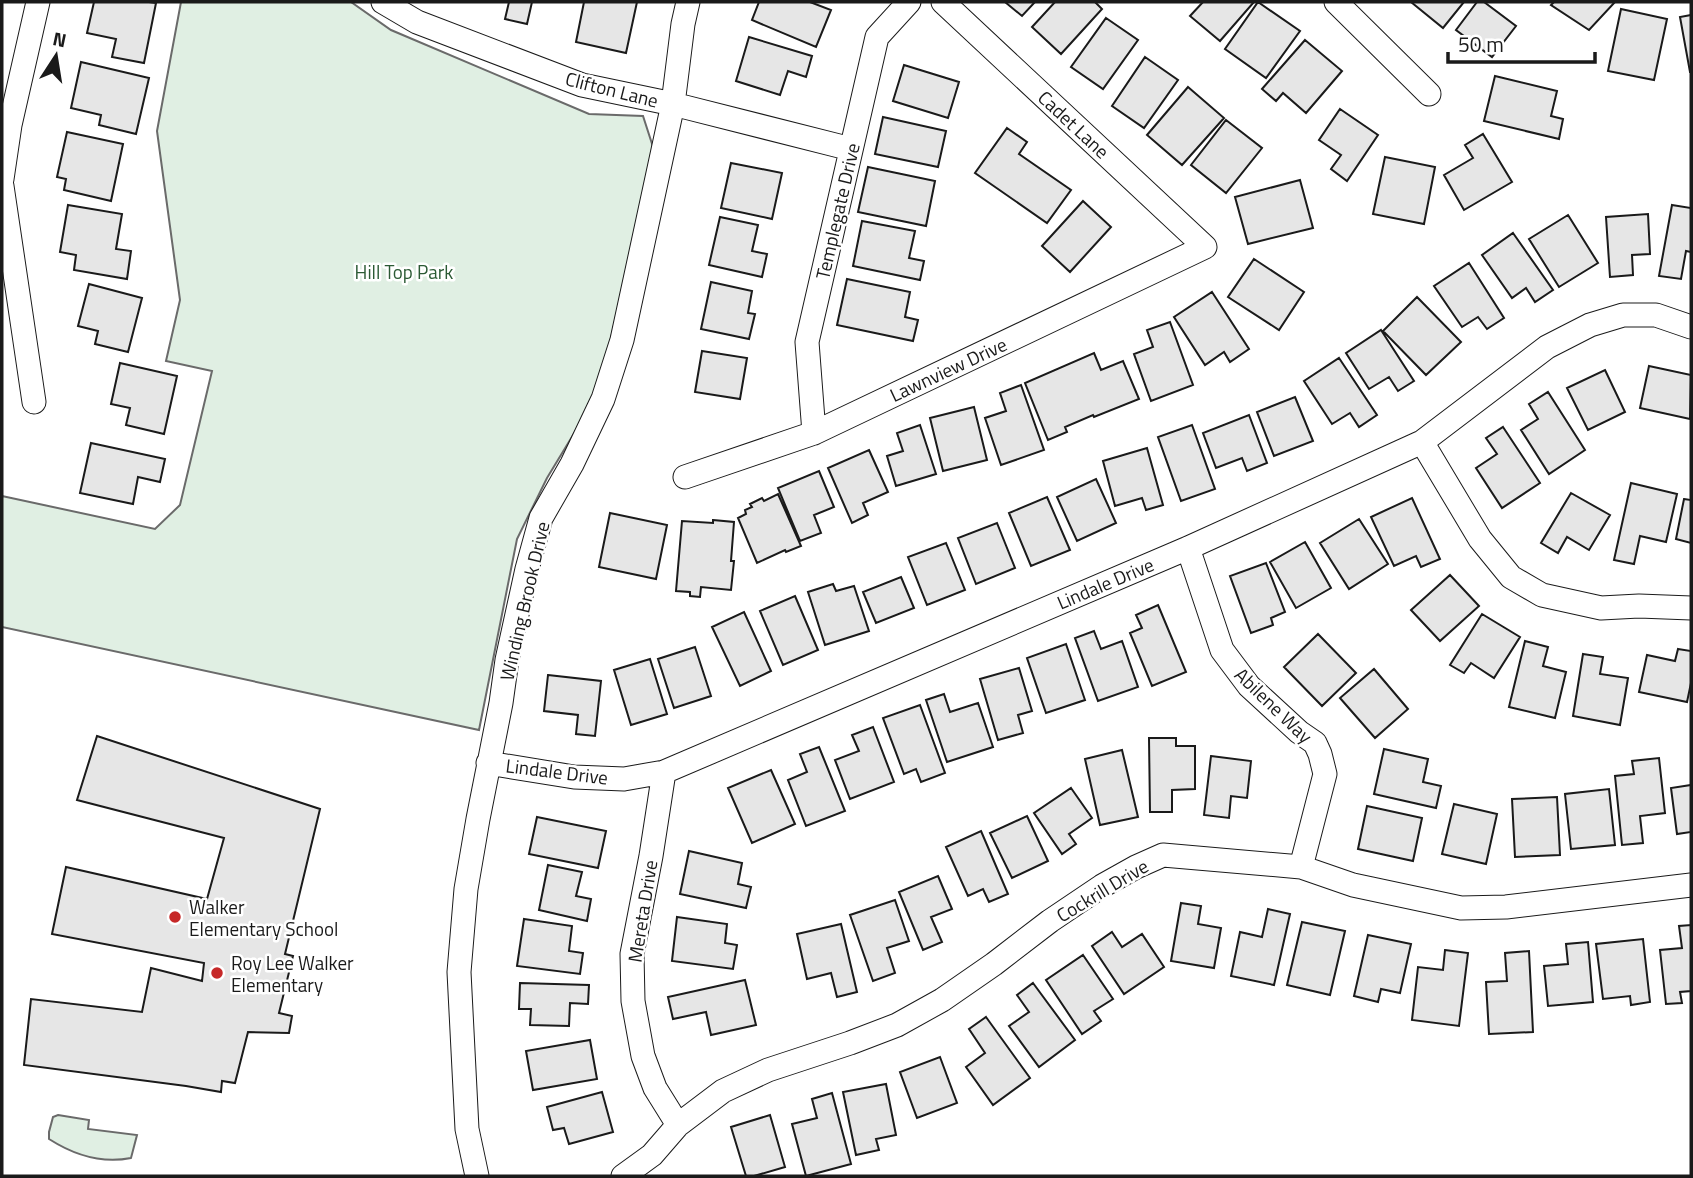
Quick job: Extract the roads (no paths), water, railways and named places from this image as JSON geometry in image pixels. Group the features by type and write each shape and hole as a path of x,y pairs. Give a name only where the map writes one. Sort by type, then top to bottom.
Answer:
{"street":[{"path":"2,179 10,125 38,2"},
{"name":"Clifton Lane","path":"383,2 417,22 582,85 673,104 851,149"},
{"name":"Winding Brook Drive","path":"477,1176 467,1129 459,972 466,889 488,763 527,569 541,519 572,464 603,399 622,340 673,104 688,2"},
{"name":"Templegate Drive","path":"814,433 807,342 877,37 909,2"},
{"name":"Cadet Lane","path":"943,2 1205,247"},
{"path":"1336,2 1429,94"},
{"path":"2,186 34,402"},
{"name":"Lawnview Drive","path":"685,477 814,433 1205,247"},
{"name":"Lindale Drive","path":"488,763 574,777 624,779 664,772 1188,548 1422,442 1546,347 1590,325 1623,315 1645,315 1691,327"},
{"path":"1422,442 1480,539 1511,577 1542,595 1601,608 1691,608"},
{"name":"Abilene Way","path":"1188,548 1222,649 1249,686 1299,732 1315,743 1321,754 1325,774 1301,867"},
{"name":"Mereta Drive","path":"664,772 632,954 634,1001 643,1056 655,1088 678,1125"},
{"name":"Cockrill Drive","path":"623,1176 652,1155 678,1125 723,1091 768,1070 897,1025 942,1000 1102,886 1163,855 1301,867 1353,885 1461,908 1506,907 1691,885"}],"place":[{"name":"Walker Elementary School","path":"175,917"},
{"name":"Roy Lee Walker Elementary","path":"217,973"}],"park label":[{"name":"Hill Top Park","path":"404,271"}]}
